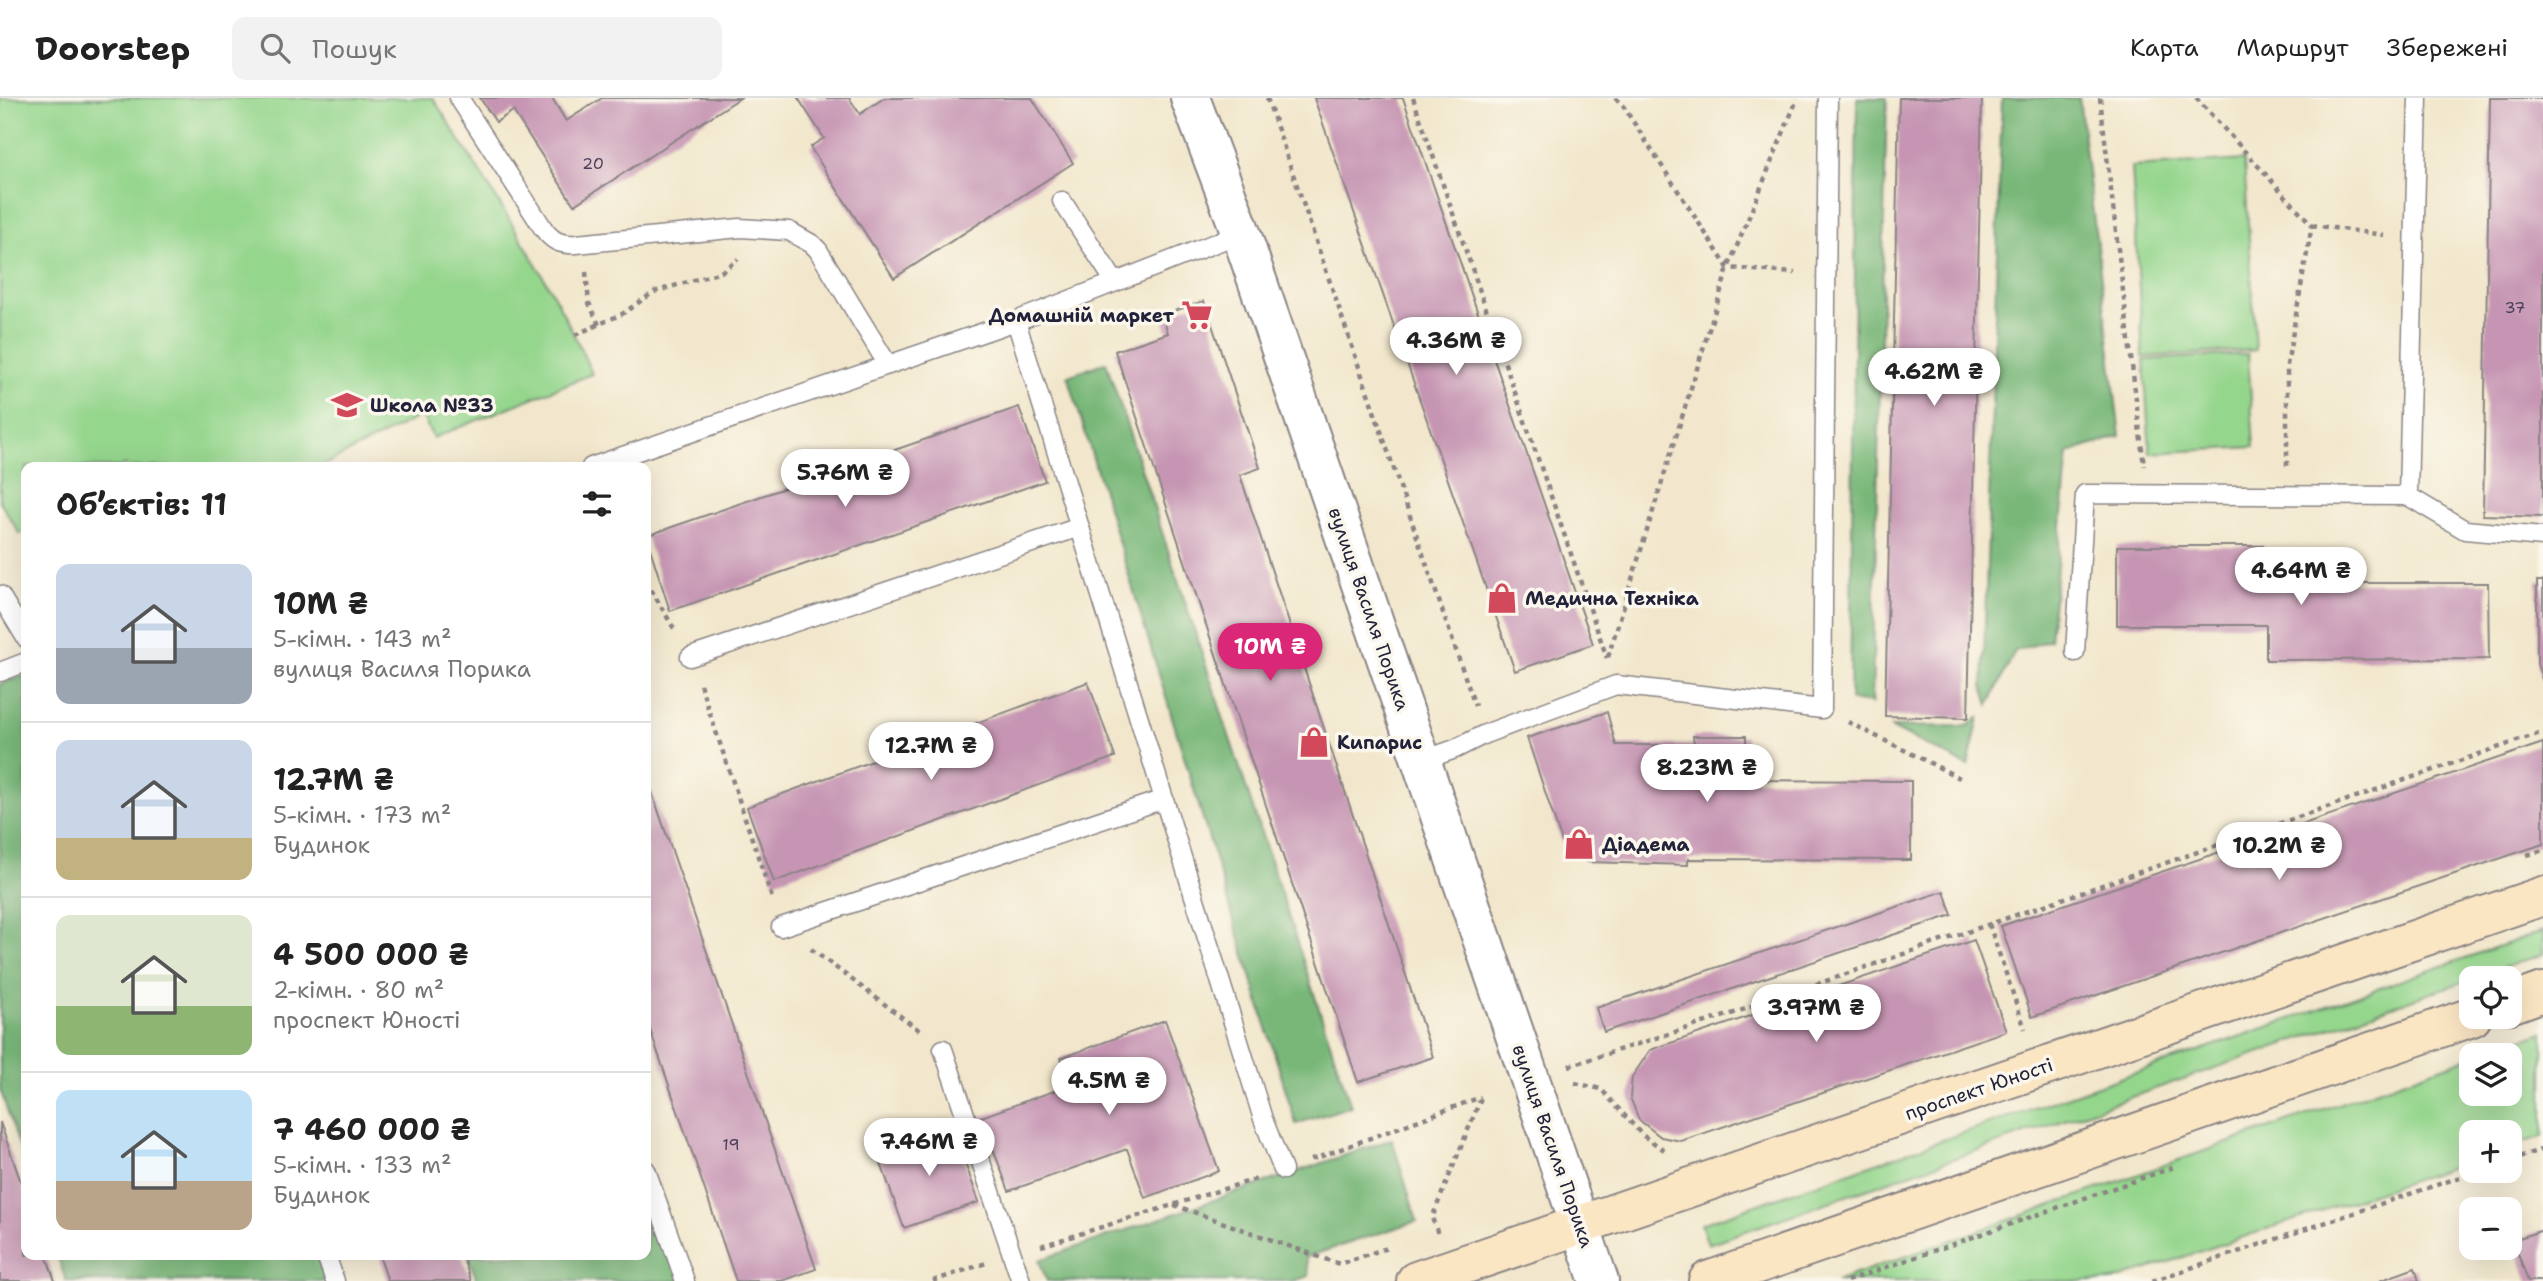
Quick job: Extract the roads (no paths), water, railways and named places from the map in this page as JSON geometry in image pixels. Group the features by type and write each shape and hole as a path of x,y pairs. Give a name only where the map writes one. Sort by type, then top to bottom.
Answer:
{"main road":[{"name":"проспект Юності","path":"1416,1281 2543,896"},
{"path":"2522,1000 2543,992"},
{"path":"1708,1281 2459,1021"}],"street":[{"name":"вулиця Василя Порика","path":"1189,98 1241,233 1599,1281"}],"lane":[{"path":"459,98 547,234 559,243 576,244 740,228 789,231 812,244 888,365"},
{"path":"1421,761 1616,685 1822,709 1828,98"},
{"path":"2407,496 2418,98"},
{"path":"1062,201 1115,282"},
{"path":"606,462 1016,321 1241,233"},
{"path":"1016,321 1263,1119 1283,1170"},
{"path":"2076,652 2085,494 2407,496 2465,530 2543,537"},
{"path":"690,657 1080,527"},
{"path":"0,594 21,630"},
{"path":"0,672 21,664"},
{"path":"781,927 1164,799"},
{"path":"943,1049 1021,1281"},
{"path":"651,1184 685,1281"},
{"path":"328,1260 335,1281"}],"place":[{"name":"Домашній маркет","path":"1197,315"},
{"name":"Школа №33","path":"347,405"},
{"name":"Медична Техніка","path":"1502,598"},
{"name":"Кипарис","path":"1314,742"},
{"name":"Діадема","path":"1579,844"}]}
